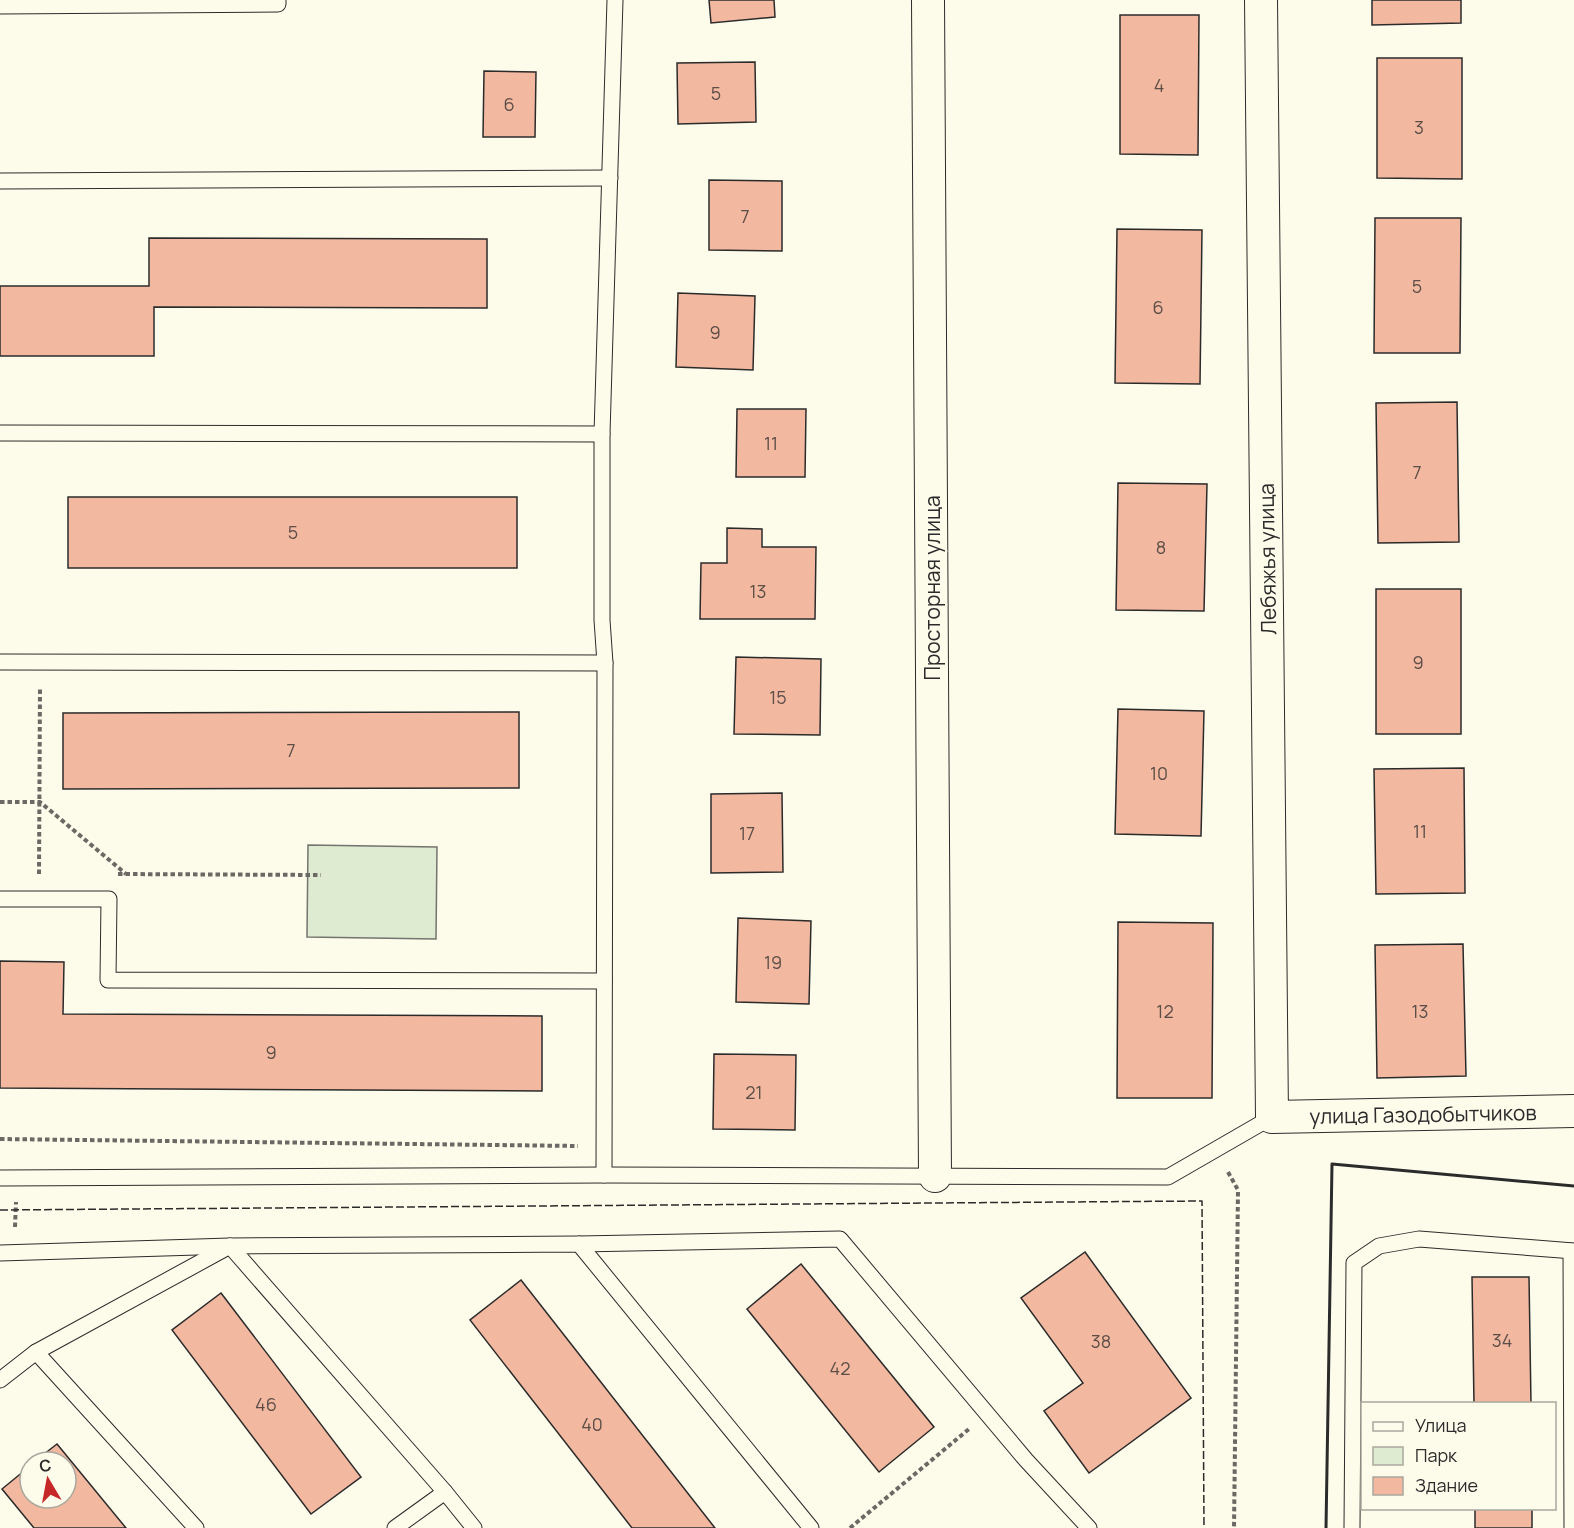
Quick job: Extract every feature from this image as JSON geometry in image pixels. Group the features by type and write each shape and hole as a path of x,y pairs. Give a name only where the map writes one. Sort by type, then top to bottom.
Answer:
{"street":[{"name":"Просторная улица","path":"928,0 935,1176"},
{"name":"Лебяжья улица","path":"1261,0 1272,1117"},
{"name":"улица Газодобытчиков","path":"1272,1117 1574,1111"}],"lane":[{"path":"0,6 278,3 278,0"},
{"path":"604,1175 605,663 602,620 602,434 615,0"},
{"path":"0,181 610,178"},
{"path":"0,433 602,434"},
{"path":"0,662 605,663"},
{"path":"0,899 109,899 108,980 604,981"},
{"path":"0,1178 604,1175 1168,1177 1272,1117"},
{"path":"7,1252 230,1246 579,1244 840,1239 1026,1460 1089,1528"},
{"path":"1352,1528 1354,1263 1379,1246 1419,1239 1572,1251 1572,1528"},
{"path":"579,1244 811,1528"},
{"path":"0,1380 36,1352 230,1246"},
{"path":"230,1246 474,1528"},
{"path":"36,1352 196,1528"},
{"path":"395,1528 445,1492"}],"path":[{"path":"39,899 40,662"},
{"path":"0,802 40,802 126,874"},
{"path":"39,874 50,874"},
{"path":"116,874 321,875"},
{"path":"0,1139 604,1146"},
{"path":"1215,1150 1238,1190 1233,1528"},
{"path":"7,1252 16,1178"},
{"path":"850,1528 987,1414"}],"green space":[{"path":"308,845 437,847 436,939 307,937"}],"building":[{"path":"709,0 774,0 775,17 711,23"},
{"path":"1372,0 1461,0 1461,23 1372,25"},
{"path":"1120,15 1199,15 1198,155 1120,154"},
{"path":"1377,58 1462,58 1462,179 1377,178"},
{"path":"755,62 756,122 678,124 677,63"},
{"path":"484,71 536,72 535,137 483,137"},
{"path":"709,180 782,181 782,251 709,250"},
{"path":"1375,218 1461,218 1460,353 1374,353"},
{"path":"1117,229 1202,230 1200,384 1115,383"},
{"path":"149,238 487,239 487,308 154,307 154,356 0,356 0,286 149,286"},
{"path":"678,293 755,296 753,370 676,367"},
{"path":"1457,402 1459,542 1378,543 1376,403"},
{"path":"737,409 806,409 805,477 736,477"},
{"path":"1118,483 1207,484 1204,611 1116,610"},
{"path":"68,497 517,497 517,568 68,568"},
{"path":"727,528 762,529 762,547 816,547 815,619 700,619 701,563 727,563"},
{"path":"1376,589 1461,589 1461,734 1376,734"},
{"path":"736,657 821,659 820,735 734,734"},
{"path":"1118,709 1204,711 1201,836 1115,834"},
{"path":"519,712 519,788 63,789 63,713"},
{"path":"1464,768 1465,893 1376,894 1374,769"},
{"path":"782,793 783,872 711,873 711,794"},
{"path":"738,918 811,921 809,1004 736,1002"},
{"path":"1118,922 1213,923 1212,1098 1117,1098"},
{"path":"1463,944 1466,1076 1377,1078 1375,945"},
{"path":"0,961 64,962 63,1014 542,1016 542,1091 0,1088"},
{"path":"714,1054 796,1055 795,1130 713,1129"},
{"path":"1085,1252 1191,1398 1089,1473 1044,1411 1083,1383 1021,1298"},
{"path":"801,1264 934,1427 879,1472 747,1309"},
{"path":"1472,1277 1529,1277 1531,1402 1474,1402"},
{"path":"521,1280 715,1528 632,1528 470,1320"},
{"path":"221,1293 361,1477 311,1514 172,1330"},
{"path":"57,1444 62,1450 49,1450"},
{"path":"78,1470 126,1528 34,1528 19,1510 78,1510"},
{"path":"18,1476 18,1508 2,1489"},
{"path":"1475,1510 1532,1510 1532,1528 1475,1528"}],"fence":[{"path":"0,1210 1202,1201 1204,1528"}],"wall":[{"path":"1326,1528 1332,1164 1574,1186"}]}
